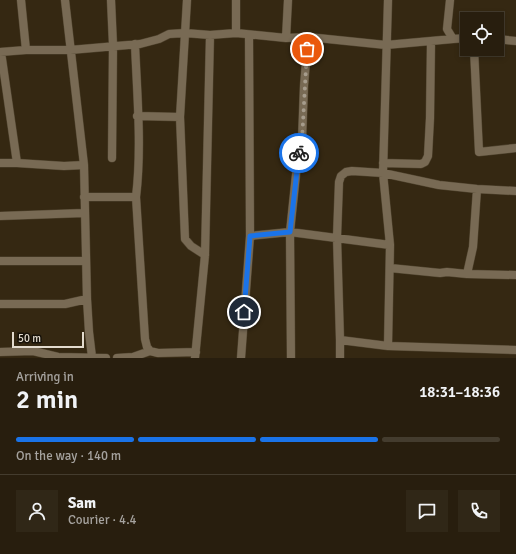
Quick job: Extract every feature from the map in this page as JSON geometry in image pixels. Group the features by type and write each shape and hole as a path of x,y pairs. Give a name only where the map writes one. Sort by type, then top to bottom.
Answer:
{"street":[{"path":"21,0 26,50"},
{"path":"65,0 84,166 87,299 92,357"},
{"path":"111,0 113,45 112,158"},
{"path":"187,0 180,117 185,239 191,246 205,255"},
{"path":"236,0 236,33"},
{"path":"286,38 288,0"},
{"path":"388,0 383,163 390,245 388,346"},
{"path":"450,0 447,29 453,39"},
{"path":"18,163 1,52 26,50 70,50 135,44 159,39 169,34 185,33 210,35 236,33 286,38 308,37 386,45 460,38"},
{"path":"117,358 132,357 150,352 196,355 205,255 210,35"},
{"path":"241,358 250,236 250,35"},
{"path":"291,358 290,232 297,165 302,140 308,37"},
{"path":"504,40 516,41"},
{"path":"383,163 416,165 425,162 428,156 430,118 430,42"},
{"path":"135,44 138,116 138,183 136,197 144,339 150,352"},
{"path":"474,56 480,152 516,148"},
{"path":"138,116 180,117"},
{"path":"0,163 84,166"},
{"path":"340,358 337,237 339,182 341,176 346,172 352,171 383,174 439,185 516,191"},
{"path":"467,274 472,247 477,189"},
{"path":"84,197 136,197"},
{"path":"0,216 84,213"},
{"path":"250,236 290,232 390,245"},
{"path":"0,261 86,261"},
{"path":"390,268 440,273 516,275"},
{"path":"0,304 65,304 87,299"},
{"path":"340,340 388,346 516,350"},
{"path":"0,352 34,351 58,357 106,358"}],"way so far":[{"path":"299,153 302,140 307,49"}],"route":[{"path":"244,312 250,236 290,232 299,153"}]}
